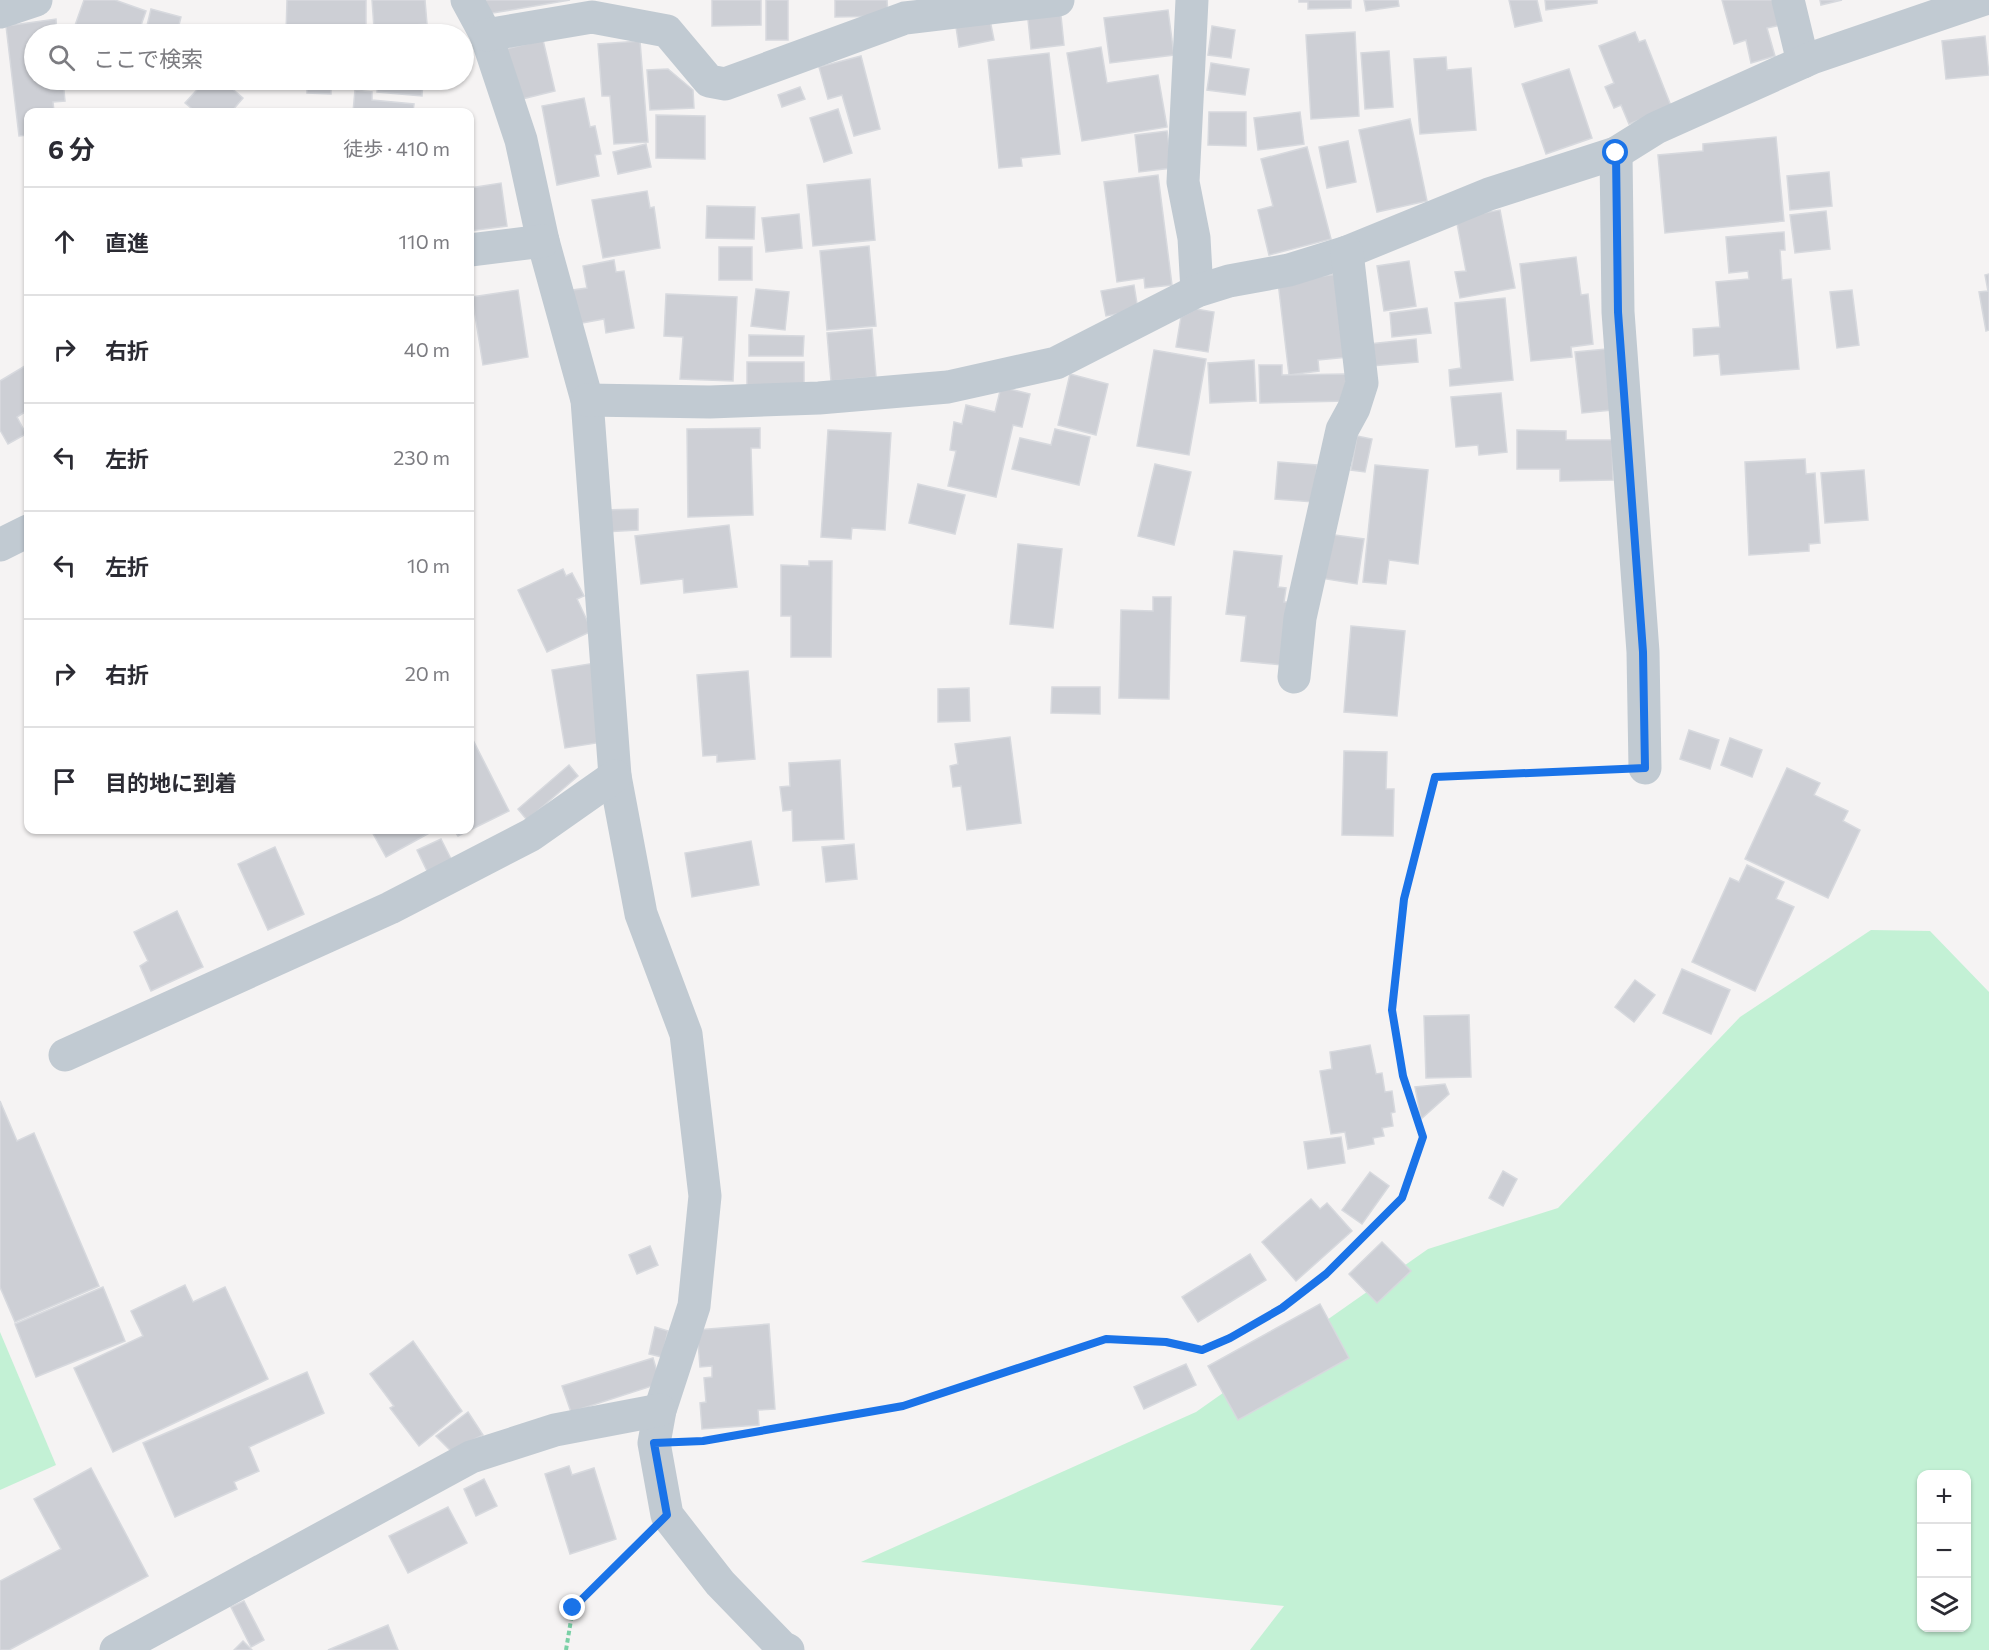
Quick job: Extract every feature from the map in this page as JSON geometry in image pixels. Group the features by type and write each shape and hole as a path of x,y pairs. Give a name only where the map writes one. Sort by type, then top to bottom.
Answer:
{"street":[{"path":"0,12 36,0"},
{"path":"467,0 486,35 521,141 543,241 587,400 615,776 641,914 686,1034 705,1196 694,1306 660,1410 654,1443 667,1515 720,1583 788,1650"},
{"path":"486,35 592,17 667,31 709,81 725,84 905,18 1058,0"},
{"path":"1192,0 1183,182 1194,238 1197,291"},
{"path":"1788,0 1803,62"},
{"path":"587,400 710,402 819,398 948,387 1056,363 1197,291 1230,281 1289,270 1347,252 1489,194 1616,153 1656,128 1803,62 1937,8 1982,0"},
{"path":"1616,153 1618,312 1643,652 1645,768"},
{"path":"474,250 543,241"},
{"path":"1294,677 1300,618 1342,430 1354,408 1362,383 1347,252"},
{"path":"0,545 24,533"},
{"path":"66,1055 401,902 531,835 615,776"},
{"path":"116,1650 471,1457 555,1430 660,1410"}],"path":[{"path":"654,1443 703,1441 903,1406 1106,1339 1166,1342 1202,1350 1230,1338 1282,1308 1326,1274 1402,1198 1423,1137 1403,1076 1392,1010 1404,899 1435,777 1645,768"},
{"path":"566,1650 573,1608 667,1515"}],"green space":[{"path":"1871,930 1930,931 1989,992 1989,1650 1250,1650 1284,1606 861,1562 1196,1412 1428,1249 1558,1208 1740,1017"},
{"path":"0,1332 56,1465 0,1490"}],"building":[{"path":"84,0 115,0 146,11 141,24 75,24"},
{"path":"287,0 366,0 366,24 286,24"},
{"path":"372,0 425,0 427,24 374,24"},
{"path":"484,0 570,0 487,14"},
{"path":"712,0 761,0 761,25 712,26"},
{"path":"766,0 788,0 788,40 766,40"},
{"path":"835,0 887,0 888,16 835,17"},
{"path":"1299,0 1351,0 1351,8 1308,9 1308,2 1299,2"},
{"path":"1364,0 1398,0 1399,6 1366,11"},
{"path":"1509,0 1537,0 1542,21 1515,27"},
{"path":"1545,0 1597,0 1597,3 1546,10"},
{"path":"1722,0 1779,0 1786,24 1767,28 1775,56 1751,63 1746,40 1734,44"},
{"path":"1820,0 1842,0 1821,5"},
{"path":"1060,6 1064,45 1031,49 1027,10"},
{"path":"151,9 181,17 179,24 147,24"},
{"path":"1168,10 1174,55 1110,63 1104,18"},
{"path":"56,19 56,24 24,24 24,90 64,90 65,101 53,102 54,108 24,108 24,135 19,136 6,26"},
{"path":"990,20 994,40 959,47 956,27"},
{"path":"1212,26 1235,30 1231,58 1208,55"},
{"path":"1355,32 1359,116 1311,119 1306,35"},
{"path":"1635,32 1639,42 1645,40 1673,111 1652,115 1629,124 1621,105 1614,108 1605,87 1614,83 1599,46"},
{"path":"1985,36 1989,75 1946,79 1942,41"},
{"path":"543,40 555,91 518,100 506,49"},
{"path":"640,41 648,142 614,144 610,96 602,96 598,44"},
{"path":"1101,47 1107,83 1158,75 1167,127 1082,141 1067,53"},
{"path":"1389,51 1393,107 1365,109 1361,53"},
{"path":"1049,53 1060,154 1021,158 1022,166 999,168 988,60"},
{"path":"861,56 880,129 854,136 842,95 828,99 819,67"},
{"path":"1446,57 1447,70 1471,68 1476,130 1420,134 1414,59"},
{"path":"1211,63 1249,69 1245,95 1207,90"},
{"path":"668,69 693,90 694,108 650,110 647,70"},
{"path":"1569,69 1592,138 1546,154 1522,84"},
{"path":"800,87 805,99 782,107 778,95"},
{"path":"197,90 234,90 243,98 234,108 191,108 185,103"},
{"path":"307,90 331,90 331,94 307,93"},
{"path":"355,90 372,92 372,100 414,104 414,108 353,108"},
{"path":"377,90 422,90 422,96 377,92"},
{"path":"584,98 590,127 595,126 601,154 595,155 599,176 557,185 542,106"},
{"path":"838,109 852,153 824,162 810,118"},
{"path":"1209,112 1246,112 1246,146 1208,145"},
{"path":"1300,112 1304,144 1258,150 1254,118"},
{"path":"656,115 705,116 705,159 656,158"},
{"path":"1410,119 1427,201 1377,212 1359,130"},
{"path":"1167,131 1172,168 1139,172 1135,135"},
{"path":"1776,137 1784,221 1665,233 1658,155 1703,151 1703,144"},
{"path":"1348,141 1356,182 1327,188 1319,147"},
{"path":"646,144 651,167 618,174 613,152"},
{"path":"1307,147 1331,239 1269,255 1258,210 1273,206 1261,159"},
{"path":"1829,172 1832,206 1790,210 1787,176"},
{"path":"1158,175 1172,285 1145,288 1144,278 1117,282 1104,182"},
{"path":"870,179 875,240 813,246 807,185"},
{"path":"501,183 507,226 474,230 474,187"},
{"path":"647,191 650,208 654,207 660,248 603,258 592,200"},
{"path":"707,206 755,207 754,239 706,238"},
{"path":"1500,210 1515,288 1460,298 1455,272 1466,271 1456,218"},
{"path":"1826,211 1830,249 1795,253 1790,215"},
{"path":"799,214 802,248 766,252 762,218"},
{"path":"1784,232 1785,250 1780,250 1782,280 1791,279 1799,369 1721,375 1719,354 1694,356 1693,329 1720,327 1716,282 1749,279 1748,271 1729,273 1726,237"},
{"path":"869,246 876,326 827,330 820,251"},
{"path":"719,247 752,247 752,280 719,280"},
{"path":"1576,257 1581,295 1588,294 1593,344 1571,347 1572,357 1531,361 1520,264"},
{"path":"614,260 616,272 624,271 634,328 606,333 604,319 572,325 565,291 587,288 583,266"},
{"path":"1409,261 1416,306 1384,311 1377,266"},
{"path":"1338,274 1348,357 1318,360 1319,371 1289,375 1278,282"},
{"path":"1989,274 1989,330 1986,331 1979,292 1988,291 1985,275"},
{"path":"1134,285 1138,310 1106,316 1101,291"},
{"path":"756,289 789,292 785,330 751,326"},
{"path":"518,290 528,357 483,365 474,297"},
{"path":"1852,290 1859,345 1837,348 1830,292"},
{"path":"666,294 737,297 733,381 680,379 683,337 664,336"},
{"path":"1505,298 1513,380 1450,386 1449,370 1461,368 1455,303"},
{"path":"1427,308 1431,333 1392,337 1390,313"},
{"path":"1196,309 1214,312 1208,352 1176,347 1181,317"},
{"path":"872,329 876,377 831,381 827,333"},
{"path":"749,335 804,336 803,356 749,356"},
{"path":"1416,339 1418,362 1371,366 1369,344"},
{"path":"1606,349 1612,410 1582,413 1575,352"},
{"path":"1154,350 1206,359 1189,455 1137,446"},
{"path":"1254,360 1256,401 1210,403 1208,363"},
{"path":"747,362 804,362 804,387 747,388"},
{"path":"1259,365 1282,365 1282,375 1346,374 1346,401 1260,403"},
{"path":"24,366 24,413 17,417 24,435 8,444 0,430 0,381"},
{"path":"1070,374 1108,384 1096,435 1058,425"},
{"path":"1001,387 1030,394 1022,427 1013,425 996,497 948,486 956,451 950,450 954,422 962,424 966,405 995,412"},
{"path":"1501,393 1507,452 1479,455 1478,445 1456,447 1451,397"},
{"path":"760,428 760,448 751,448 753,515 688,517 687,429"},
{"path":"1055,429 1090,437 1079,485 1012,469 1020,438 1051,445"},
{"path":"828,430 891,433 885,530 852,528 851,539 821,537"},
{"path":"1517,430 1566,431 1566,440 1612,440 1613,480 1560,481 1560,469 1517,469"},
{"path":"1357,436 1372,439 1365,472 1351,470"},
{"path":"1805,459 1806,474 1815,473 1820,543 1809,544 1809,551 1749,555 1745,462"},
{"path":"1278,462 1317,465 1314,502 1275,499"},
{"path":"1155,464 1191,472 1174,545 1138,536"},
{"path":"1375,465 1428,470 1418,564 1389,560 1386,584 1363,582"},
{"path":"1864,470 1868,520 1825,523 1821,473"},
{"path":"918,484 965,495 955,534 909,523"},
{"path":"638,509 638,530 604,532 604,510"},
{"path":"729,525 737,587 684,593 683,579 641,584 635,536"},
{"path":"1327,534 1364,539 1357,584 1320,578"},
{"path":"1018,544 1062,549 1053,628 1010,624"},
{"path":"1234,551 1282,556 1278,587 1286,588 1284,602 1289,602 1282,665 1241,661 1246,616 1226,614"},
{"path":"809,561 832,561 831,657 791,657 791,616 781,616 781,565 809,566"},
{"path":"563,569 566,576 572,573 584,596 577,599 592,631 547,652 518,590"},
{"path":"1153,597 1171,597 1169,699 1119,698 1121,610 1153,611"},
{"path":"1351,626 1405,631 1397,716 1344,712"},
{"path":"595,663 609,741 565,748 552,670"},
{"path":"748,671 755,759 717,762 717,755 703,756 697,675"},
{"path":"1052,687 1100,687 1100,714 1051,713"},
{"path":"969,688 970,721 938,722 938,689"},
{"path":"1689,730 1719,740 1710,769 1680,759"},
{"path":"1010,737 1021,823 967,830 961,786 953,787 950,766 958,764 955,744"},
{"path":"1730,738 1762,750 1752,777 1721,765"},
{"path":"474,742 509,811 474,828"},
{"path":"1344,751 1387,752 1386,789 1394,789 1393,836 1342,835"},
{"path":"840,760 844,839 793,841 792,810 783,811 780,787 790,786 789,763"},
{"path":"569,765 578,776 527,820 518,809"},
{"path":"1787,768 1820,783 1814,795 1848,811 1843,821 1860,830 1828,898 1745,859"},
{"path":"373,834 428,834 386,857"},
{"path":"441,839 452,861 428,873 417,850"},
{"path":"751,841 759,885 692,897 685,853"},
{"path":"854,844 857,879 826,882 822,847"},
{"path":"275,847 304,914 268,930 238,864"},
{"path":"1747,865 1784,882 1776,899 1794,907 1755,991 1692,962 1730,878 1739,882"},
{"path":"177,911 203,967 151,991 140,966 148,961 134,932"},
{"path":"1682,969 1730,990 1711,1034 1663,1013"},
{"path":"1635,980 1655,995 1634,1022 1615,1007"},
{"path":"1469,1015 1471,1077 1426,1078 1424,1016"},
{"path":"1370,1045 1376,1074 1382,1073 1385,1092 1392,1091 1395,1112 1391,1113 1393,1126 1382,1128 1384,1136 1373,1138 1374,1144 1348,1149 1345,1132 1331,1134 1320,1071 1332,1069 1330,1052"},
{"path":"1445,1084 1449,1094 1421,1119 1415,1087"},
{"path":"0,1101 17,1141 34,1133 99,1286 15,1322 0,1287"},
{"path":"1341,1137 1345,1163 1308,1169 1304,1142"},
{"path":"1503,1171 1517,1179 1503,1206 1489,1198"},
{"path":"1370,1172 1389,1186 1362,1224 1342,1210"},
{"path":"1311,1199 1320,1209 1327,1203 1352,1231 1296,1281 1262,1242"},
{"path":"1382,1242 1411,1271 1377,1303 1349,1274"},
{"path":"650,1246 658,1265 637,1274 629,1255"},
{"path":"1250,1254 1266,1280 1198,1322 1182,1297"},
{"path":"185,1285 193,1302 225,1287 268,1379 113,1452 74,1368 143,1336 131,1311"},
{"path":"103,1287 125,1341 36,1377 15,1324"},
{"path":"1320,1304 1349,1358 1238,1420 1208,1366"},
{"path":"769,1324 775,1409 758,1410 759,1425 702,1429 700,1403 706,1402 704,1378 712,1377 712,1366 700,1367 697,1330"},
{"path":"655,1327 668,1331 662,1357 649,1354"},
{"path":"413,1341 462,1411 419,1446 390,1408 394,1406 370,1374"},
{"path":"653,1358 658,1375 652,1386 571,1412 562,1386"},
{"path":"1186,1364 1196,1385 1144,1409 1134,1387"},
{"path":"307,1372 324,1413 249,1447 259,1471 234,1482 237,1489 175,1517 143,1443"},
{"path":"468,1412 483,1435 451,1451 436,1436"},
{"path":"569,1466 572,1475 594,1468 616,1539 570,1554 545,1474"},
{"path":"91,1468 148,1576 9,1650 0,1650 0,1581 61,1549 34,1499"},
{"path":"484,1479 497,1506 476,1516 464,1489"},
{"path":"448,1507 467,1543 408,1573 389,1536"},
{"path":"244,1601 264,1640 251,1647 231,1607"},
{"path":"388,1625 398,1650 328,1650"},
{"path":"243,1641 252,1650 234,1650"}],"route":[{"path":"573,1608 667,1515 654,1443 703,1441 903,1406 1106,1339 1166,1342 1202,1350 1230,1338 1282,1308 1326,1274 1402,1198 1423,1137 1403,1076 1392,1010 1404,899 1435,777 1645,768 1643,652 1618,312 1616,153"}]}
